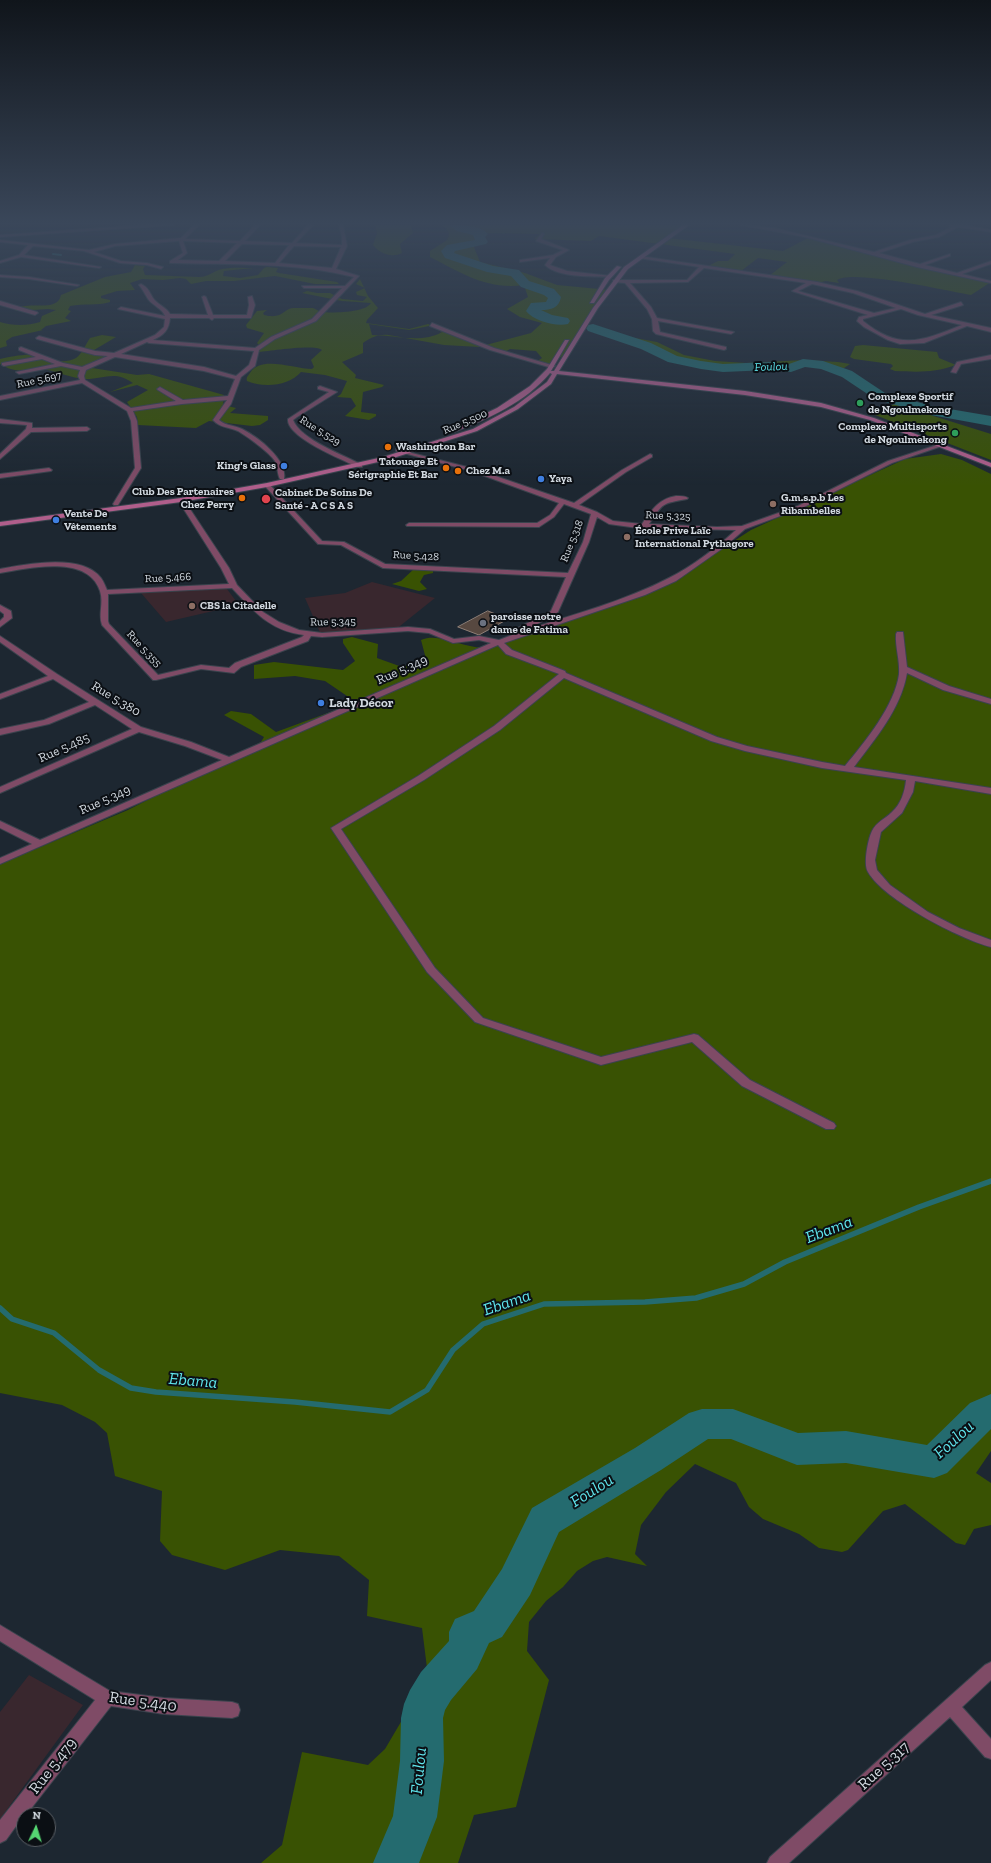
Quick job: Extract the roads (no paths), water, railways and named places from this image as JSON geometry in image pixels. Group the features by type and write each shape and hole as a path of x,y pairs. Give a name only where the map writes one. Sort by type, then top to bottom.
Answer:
{"main road":[{"name":"Rue 5.500","path":"0,524 180,500 267,485 360,466 454,438 498,418 530,398 552,380 566,354 594,312"},
{"name":"Rue 5.500","path":"0,521 282,478 398,450 464,426 486,415 526,391 551,366 572,333"},
{"path":"563,362 572,370 597,377"},
{"path":"551,366 557,372 753,394 821,405 872,419 991,465"},
{"path":"552,380 597,377"}],"street":[{"path":"142,312 168,317 212,318 242,318 248,317 250,312"},
{"path":"21,349 82,370 147,341 162,332 168,327 168,317 166,312"},
{"path":"210,312 212,318"},
{"path":"282,478 275,456 240,430 222,425 216,420 228,404 238,378 252,366 256,350 267,341 314,320 321,312"},
{"path":"652,312 656,319 656,331 658,333 724,348"},
{"path":"865,312 872,314"},
{"path":"882,312 861,318 860,321 888,340 901,344 925,340 966,325"},
{"path":"915,312 991,330"},
{"path":"926,315 936,312"},
{"path":"656,319 731,332"},
{"path":"432,325 492,349 551,366"},
{"path":"40,338 89,351 204,369 238,378"},
{"path":"147,341 256,350"},
{"path":"4,364 42,357"},
{"path":"954,372 959,363 991,358"},
{"path":"19,372 61,364"},
{"path":"82,370 81,376 83,381 130,410 134,421 138,468 116,504"},
{"name":"Rue 5.697","path":"1,399 41,388 83,381"},
{"name":"Rue 5.529","path":"320,388 334,392 290,420 293,429 360,466"},
{"path":"160,389 182,402"},
{"path":"130,410 182,402 230,398"},
{"path":"0,421 30,424 29,430 0,457"},
{"path":"29,430 87,429"},
{"path":"743,528 800,507 890,462 939,446"},
{"name":"Rue 5.318","path":"398,450 472,470 595,513 586,542 554,612 499,642"},
{"path":"574,506 624,471 650,456"},
{"path":"0,476 49,470"},
{"name":"Rue 5.428","path":"267,485 320,543 342,544 383,566 570,575"},
{"path":"644,526 662,502 672,498 685,498"},
{"name":"Rue 5.345","path":"180,500 225,568 234,586 260,614 276,624 308,634 322,636 408,629 430,631 453,641 479,638 499,642"},
{"path":"410,525 539,525 552,516 563,502"},
{"name":"Rue 5.325","path":"595,513 611,523 717,529 743,528"},
{"name":"Rue 5.349","path":"0,861 38,843 499,642 642,593 673,579 721,547 743,528"},
{"path":"0,571 37,566 84,568 99,580 104,592"},
{"name":"Rue 5.466","path":"104,592 234,586"},
{"name":"Rue 5.355","path":"104,592 103,618 106,625 156,678 201,667 231,671 238,665 305,639 308,634"},
{"path":"0,607 8,613 8,618 0,625"},
{"path":"848,768 881,727 890,710 904,669 899,642 900,634"},
{"name":"Rue 5.380","path":"0,638 54,676 138,728 169,737 229,760"},
{"path":"499,642 509,652 562,673 563,675 714,739 782,757 991,791"},
{"path":"904,669 946,688 991,702"},
{"path":"563,675 484,736 421,778 336,828 431,970 479,1020 601,1060 694,1038 746,1083 830,1126"},
{"path":"0,697 54,676"},
{"path":"0,732 9,728 46,722 95,702"},
{"name":"Rue 5.485","path":"0,790 138,728"},
{"path":"911,778 909,792 897,813 876,832 870,860 872,871 887,887 925,914 955,930 991,944"},
{"path":"0,824 38,843"},
{"name":"Rue 5.440","path":"0,1632 107,1698 164,1706 232,1710"},
{"name":"Rue 5.317","path":"776,1863 991,1670"},
{"name":"Rue 5.479","path":"0,1834 107,1698"},
{"path":"951,1706 991,1751"}],"waterway":[{"name":"Foulou","path":"535,312 549,319 563,321"},
{"name":"Foulou","path":"593,328 646,346 673,359 701,365 723,368 769,366 791,368 803,363 823,365 847,374 880,396 931,410 991,421"},
{"name":"Ebama","path":"0,1308 12,1319 54,1333 99,1370 131,1388 156,1392 295,1402 390,1412 427,1390 453,1350 483,1324 544,1304 645,1302 696,1298 744,1284 785,1262 919,1207 991,1181"},
{"name":"Foulou","path":"396,1863 415,1817 422,1761 422,1718 425,1704 436,1686 463,1655 469,1644 469,1632 488,1624 516,1582 545,1520 648,1459 702,1424 733,1424 797,1449 846,1447 934,1462 983,1414 991,1409"}],"place":[{"name":"Complexe Sportif de Ngoulmekong","path":"860,403"},
{"name":"Complexe Multisports de Ngoulmekong","path":"955,433"},
{"name":"Washington Bar","path":"388,447"},
{"name":"King's Glass","path":"284,466"},
{"name":"Tatouage Et Sérigraphie Et Bar","path":"446,468"},
{"name":"Chez M.a","path":"458,471"},
{"name":"Yaya","path":"541,479"},
{"name":"Club Des Partenaires Chez Perry","path":"242,498"},
{"name":"Cabinet De Soins De Santé - A C S A S","path":"266,499"},
{"name":"G.m.s.p.b Les Ribambelles","path":"773,504"},
{"name":"Vente De Vêtements","path":"56,520"},
{"name":"École Prive Laïc International Pythagore","path":"627,537"},
{"name":"CBS la Citadelle","path":"192,606"},
{"name":"paroisse notre dame de Fatima","path":"483,623"},
{"name":"Lady Décor","path":"321,703"}]}
